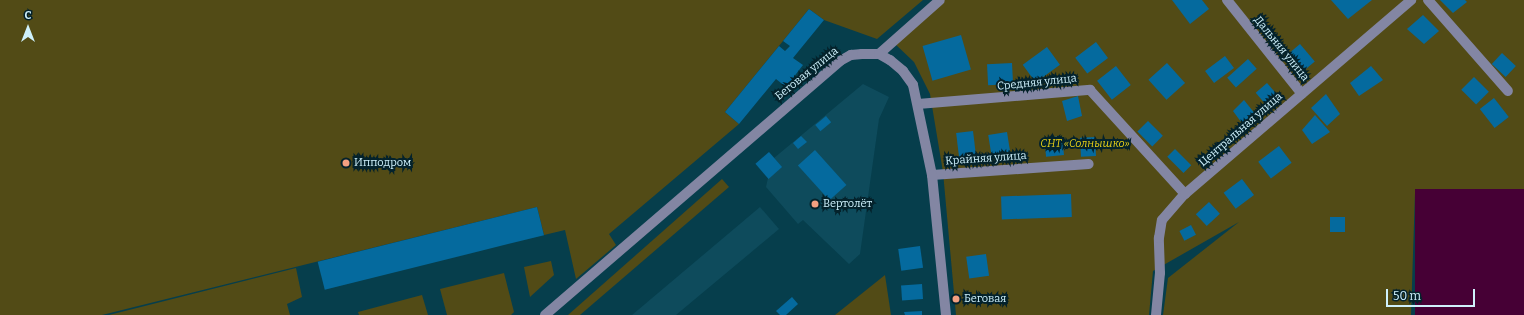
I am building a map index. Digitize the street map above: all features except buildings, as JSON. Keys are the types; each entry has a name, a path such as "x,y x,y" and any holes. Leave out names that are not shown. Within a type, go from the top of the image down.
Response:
{"street":[{"path":"940,0 879,54 898,66 910,78 918,104 932,175 946,315"},
{"name":"Дальняя улица","path":"1227,0 1302,94"},
{"name":"Центральная улица","path":"1156,315 1160,273 1158,238 1162,220 1185,194 1411,0"},
{"path":"1428,0 1508,91"},
{"name":"Беговая улица","path":"545,315 840,61 852,55 879,54"},
{"name":"Средняя улица","path":"918,104 1090,90 1185,194"},
{"name":"Крайняя улица","path":"932,175 1089,164"}],"shaded area":[{"path":"863,84 889,97 879,119 860,254 849,264 803,220 798,224 766,187 768,178 782,167 774,158"},
{"path":"1415,189 1524,189 1524,315 1415,315"},
{"path":"760,207 779,229 676,315 632,315"}],"green space":[{"name":"Ипподром","path":"0,0 923,0 877,39 824,20 809,9 725,112 739,124 609,234 616,245 576,279 565,230 544,235 537,207 102,315 0,315"},
{"name":"СНТ «Солнышко»","path":"942,0 1524,0 1524,189 1415,193 1411,315 1163,315 1168,278 1239,222 1153,271 1149,315 956,315 943,172 930,94 914,62 894,43"},
{"path":"722,179 729,187 580,315 568,315"},
{"path":"551,261 554,275 530,297 524,267"},
{"path":"296,268 302,297 287,304 290,315 109,315"},
{"path":"504,273 514,312 511,315 447,315 440,289"},
{"path":"885,275 891,315 835,315"},
{"path":"422,295 428,315 359,315 358,312"}],"place":[{"name":"Ипподром","path":"346,163"},
{"name":"Вертолёт","path":"815,204"},
{"name":"Беговая","path":"956,299"}]}
